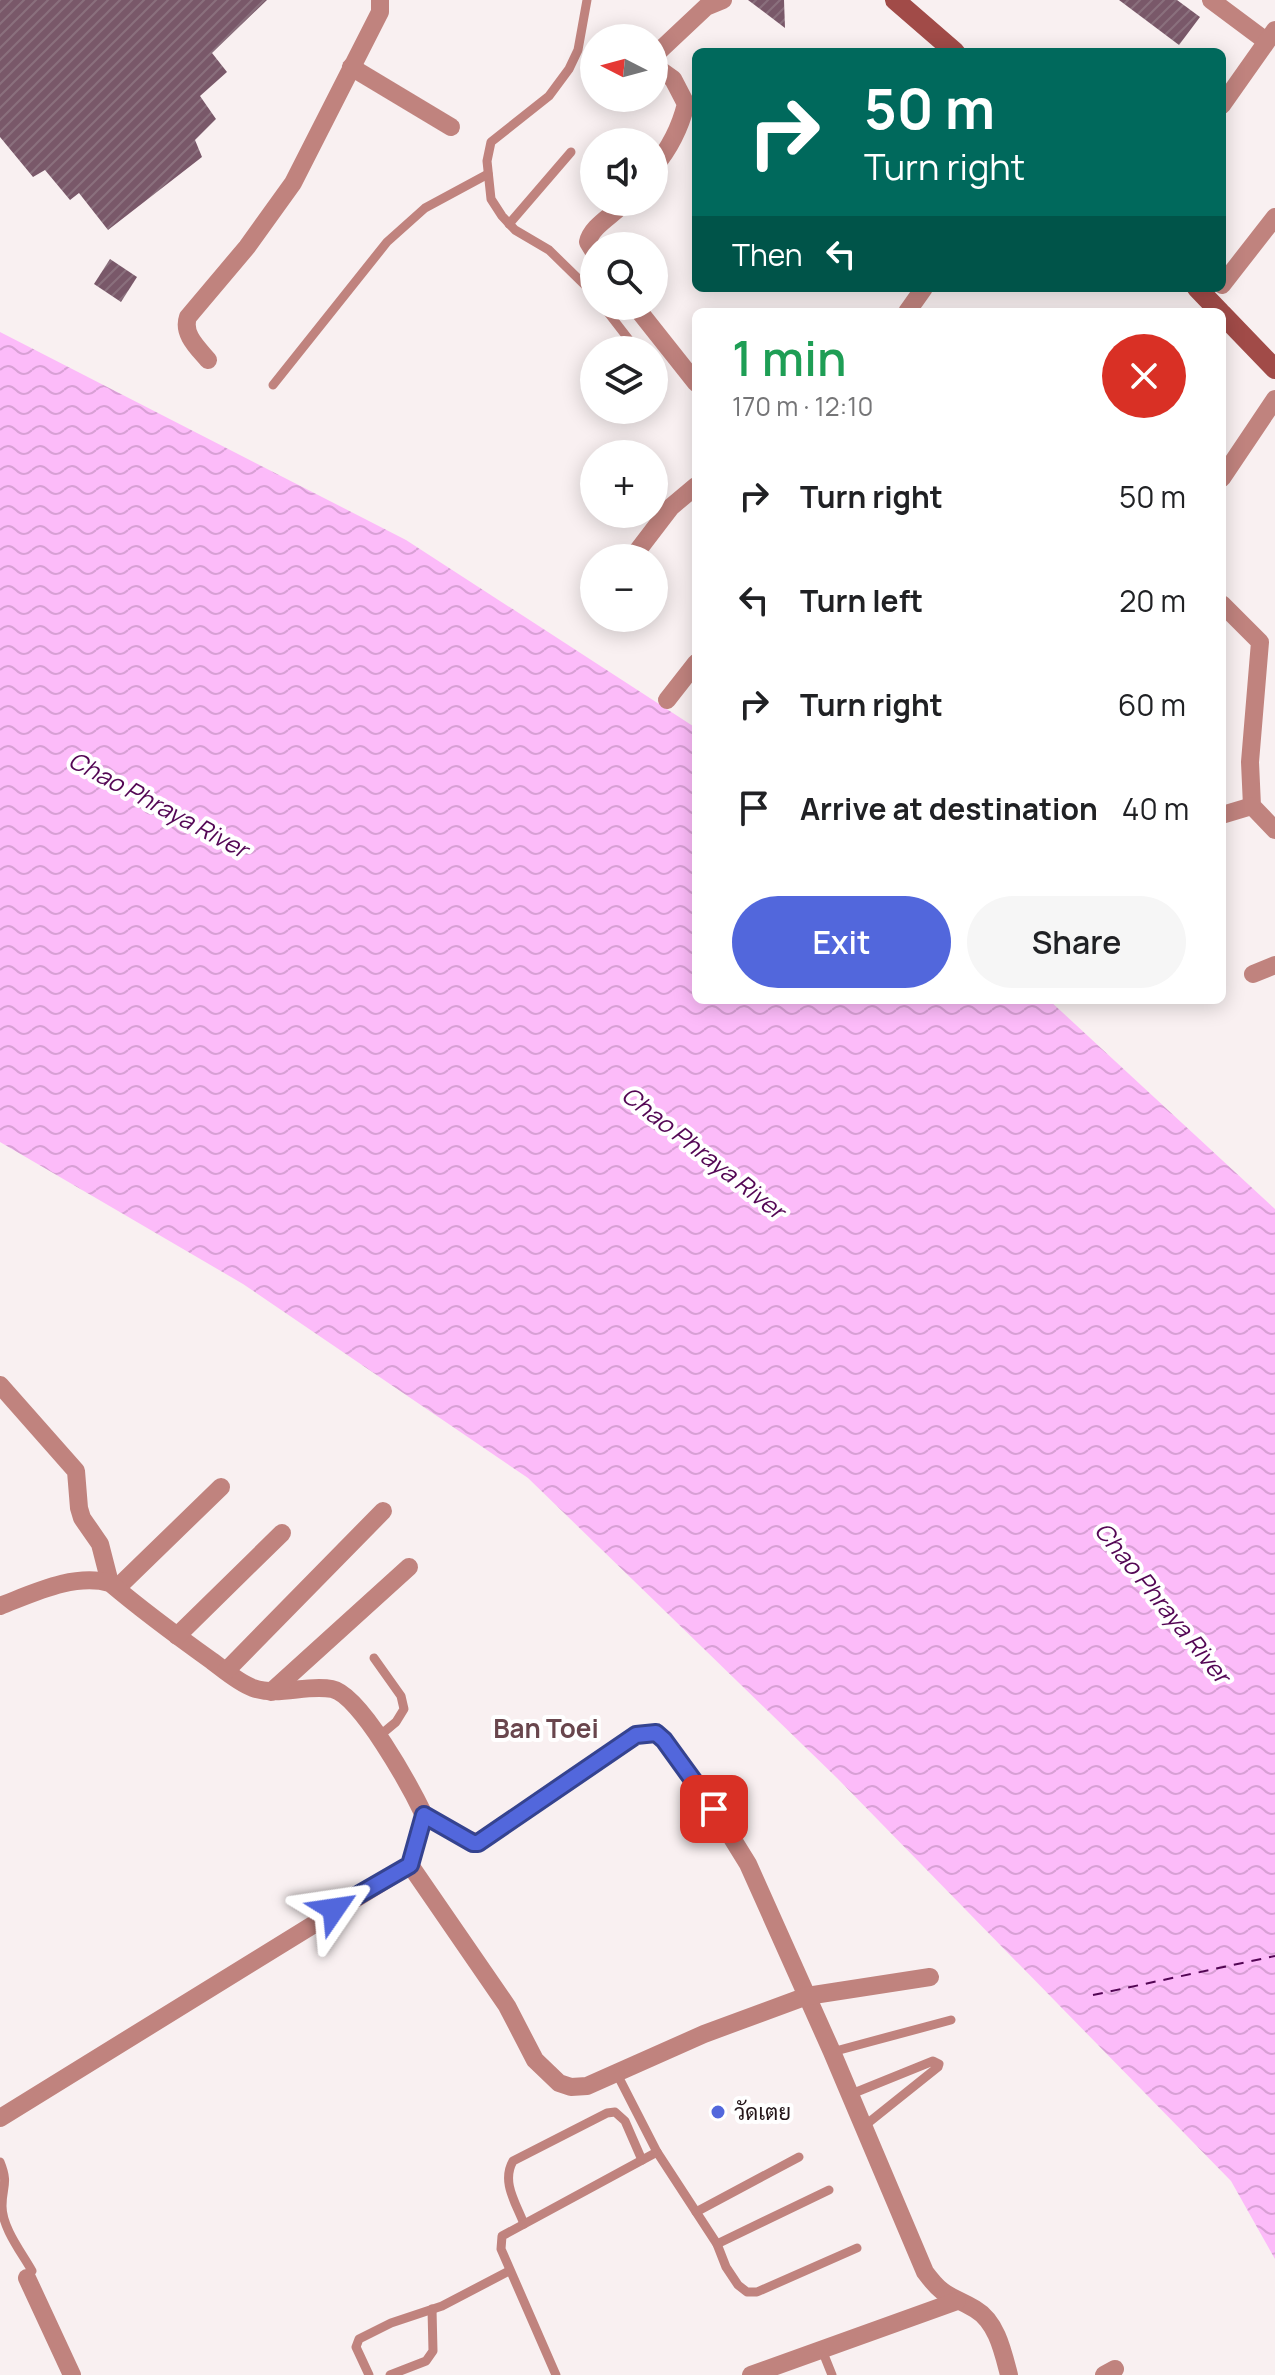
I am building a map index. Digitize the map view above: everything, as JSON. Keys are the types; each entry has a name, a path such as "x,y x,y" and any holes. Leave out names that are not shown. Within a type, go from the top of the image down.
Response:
{"street":[{"path":"208,360 189,336 188,317 247,247 293,183 380,12 380,0"},
{"path":"668,151 686,104 673,79 659,69 656,54 706,7 723,0"},
{"path":"895,0 950,48"},
{"path":"1211,0 1271,36 1226,99"},
{"path":"351,67 451,127"},
{"path":"591,232 611,216"},
{"path":"1226,283 1275,217"},
{"path":"1226,311 1275,369"},
{"path":"646,320 692,378"},
{"path":"1226,472 1275,399"},
{"path":"643,544 671,507 692,489"},
{"path":"1226,608 1260,642 1250,762 1252,806 1275,830"},
{"path":"667,700 692,668"},
{"path":"1226,814 1252,806"},
{"path":"1253,974 1275,965"},
{"path":"0,1385 76,1471 82,1518 100,1544 114,1585"},
{"path":"114,1585 221,1487"},
{"path":"226,1671 383,1511"},
{"path":"177,1636 282,1533"},
{"path":"271,1692 409,1567"},
{"path":"0,1606 41,1590 82,1580 114,1585 177,1636 250,1687 271,1692 331,1689 345,1694 410,1784 424,1815 473,1843 478,1843 636,1735 656,1733 696,1783 748,1864 925,2272 945,2295 975,2309 992,2326 1009,2375"},
{"path":"0,2118 410,1865 424,1815"},
{"path":"410,1865 507,2006 535,2060 559,2083 571,2087 587,2086 704,2034 807,1996 930,1977"},
{"path":"30,2274 72,2375"},
{"path":"751,2375 957,2301"}],"lane":[{"path":"580,280 549,250 509,224 491,199 487,161 491,142 549,96 569,69 578,50 587,0"},
{"path":"509,224 571,152"},
{"path":"273,385 387,242 425,208 488,174"},
{"path":"614,320 626,336"},
{"path":"374,1658 401,1696 404,1709 396,1722 378,1737"},
{"path":"832,2052 951,2020"},
{"path":"849,2095 933,2061 939,2064 863,2127"},
{"path":"617,2074 657,2152 717,2244 726,2267 747,2292 757,2292 857,2248"},
{"path":"524,2224 507,2180 513,2161 607,2113 615,2112 625,2121 642,2160"},
{"path":"556,2375 509,2271 500,2242 502,2236 657,2152"},
{"path":"696,2212 799,2157"},
{"path":"0,2162 7,2181 2,2205 4,2217 30,2274"},
{"path":"717,2244 829,2190"},
{"path":"369,2375 356,2347 359,2339 391,2323 432,2309 509,2271"},
{"path":"390,2375 430,2357 433,2351 432,2309"},
{"path":"822,2350 832,2375"}],"water":[{"name":"Chao Phraya River","path":"0,332 406,540 692,725 692,1004 1053,1004 1275,1209 1275,2259 1231,2181 837,1778 528,1478 243,1284 0,1142"}],"building":[{"path":"0,0 267,0 212,53 227,72 200,96 216,119 195,140 202,157 108,230 79,193 70,200 45,170 33,177 0,137"},
{"path":"748,0 784,0 785,28"},
{"path":"1119,0 1177,0 1200,17 1179,45"},
{"path":"110,259 137,277 121,302 94,284"}],"ferry route":[{"path":"1093,1995 1275,1956"}],"place":[{"name":"วัดเตย","path":"718,2112"}],"district":[{"name":"Ban Toei","path":"546,1729"}],"route":[{"path":"334,1909 410,1865 424,1815 478,1843 636,1735 656,1733 664,1740 714,1809"}]}
